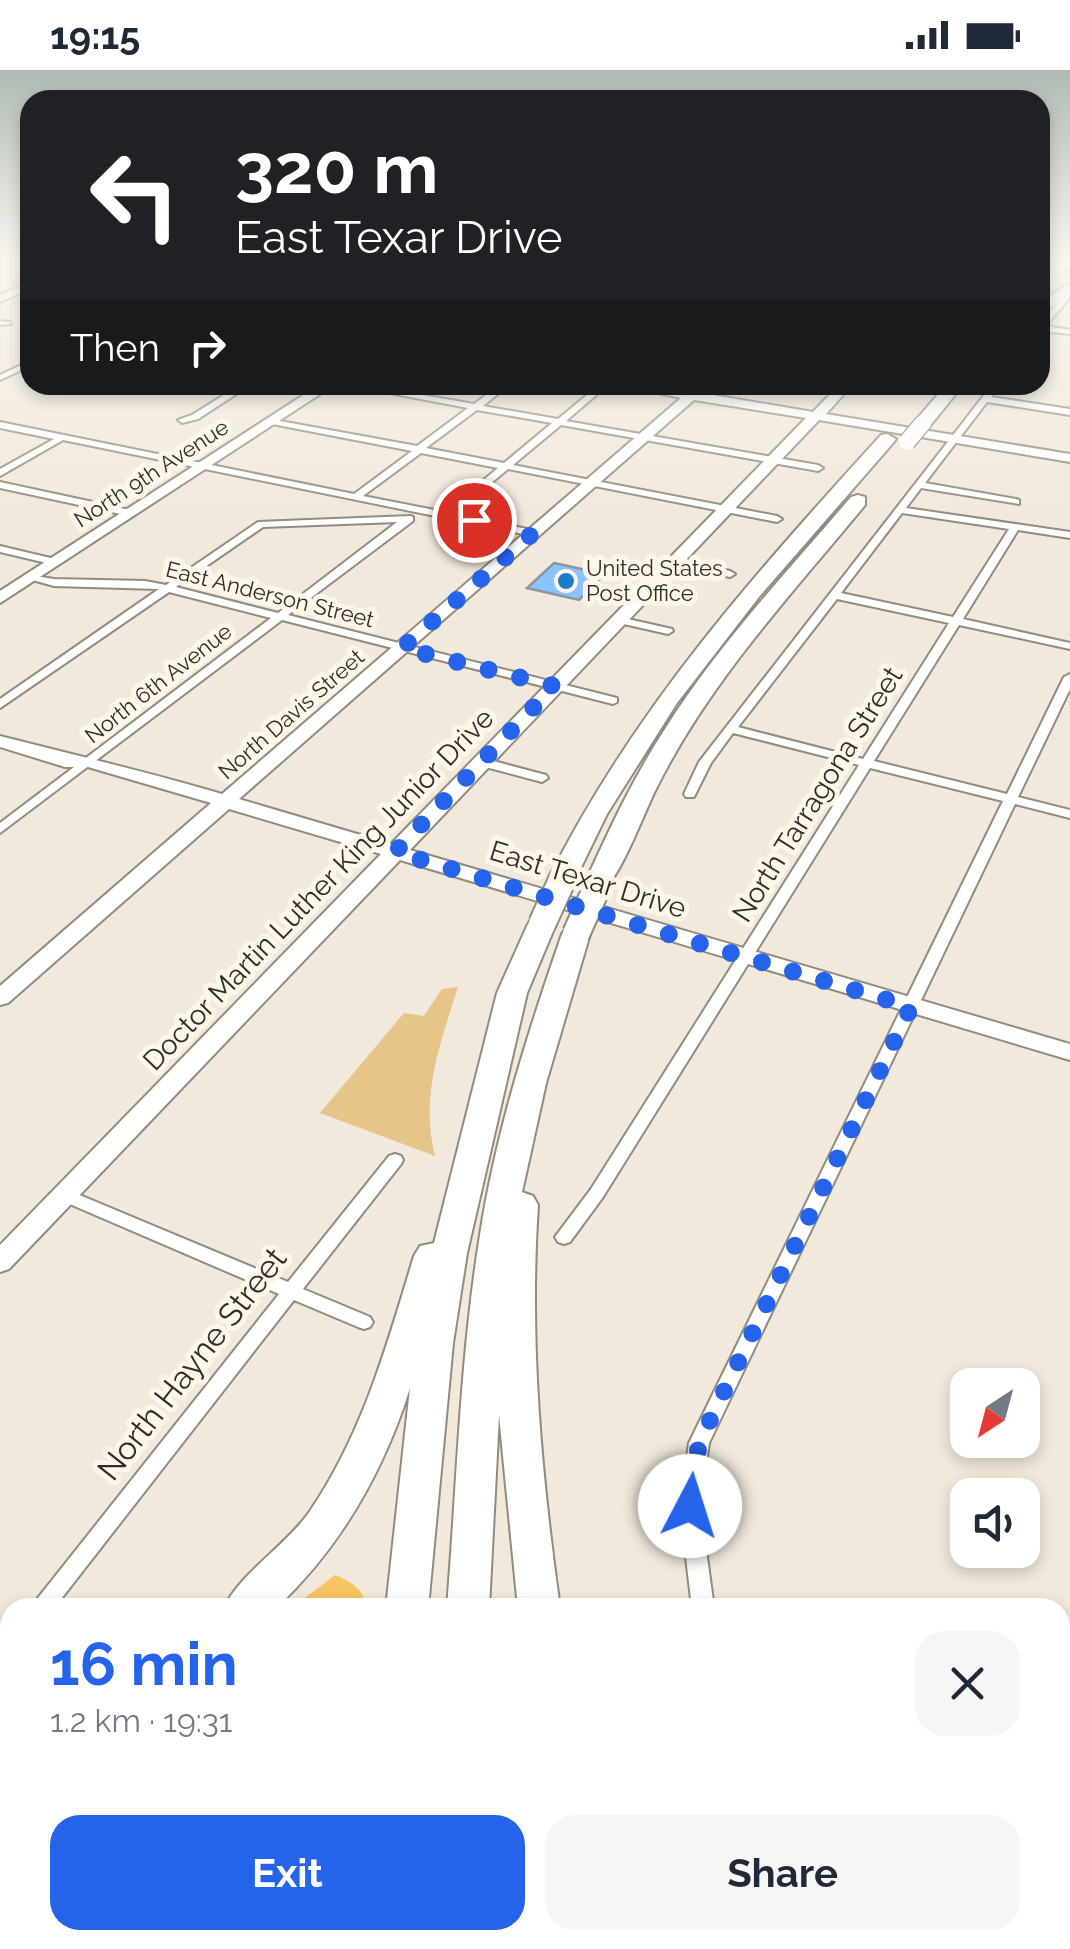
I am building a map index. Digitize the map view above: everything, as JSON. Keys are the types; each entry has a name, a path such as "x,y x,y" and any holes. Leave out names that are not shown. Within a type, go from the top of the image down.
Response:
{"highway":[{"path":"408,1598 434,1343 458,1216 512,993 542,924 616,771 665,697 716,633 898,434 940,395"},
{"path":"469,1598 486,1323 498,1235 526,1085 576,934 623,826 679,726 898,434 924,423 943,395"},
{"path":"538,1598 528,1530 515,1283 523,1182 548,1019"},
{"path":"257,1598 308,1550 357,1477 378,1431 434,1250 458,1216"}],"main road":[{"name":"North 9th Avenue","path":"0,598 312,395"},
{"path":"684,395 1070,458"},
{"name":"Doctor Martin Luther King Junior Drive","path":"0,1262 836,395"},
{"name":"North Davis Street","path":"0,998 8,984 225,802 690,396"},
{"name":"East Texar Drive","path":"0,727 83,752 89,761"},
{"name":"East Texar Drive","path":"0,741 65,761 89,761 1070,1052"}],"street":[{"path":"0,378 20,368"},
{"path":"0,370 11,373"},
{"path":"182,420 230,395"},
{"path":"407,395 818,468"},
{"path":"356,496 491,395"},
{"path":"445,514 592,395"},
{"path":"690,794 705,762 988,395"},
{"path":"986,398 1070,412"},
{"path":"272,421 777,519"},
{"path":"0,424 533,533"},
{"path":"0,473 63,437"},
{"path":"0,485 130,513"},
{"path":"920,485 1016,502"},
{"path":"900,510 1070,535"},
{"name":"North 6th Avenue","path":"0,829 408,519 445,514"},
{"path":"0,704 261,524 408,519"},
{"name":"North Tarragona Street","path":"564,1237 597,1193 1014,529"},
{"path":"0,549 55,562"},
{"path":"674,562 730,574"},
{"name":"East Anderson Street","path":"33,577 52,585 114,581 168,588 613,700"},
{"path":"835,594 1070,646"},
{"path":"619,620 668,631"},
{"path":"702,1598 690,1506 699,1443 1070,677"},
{"path":"730,729 1070,814"},
{"path":"482,762 542,778"},
{"name":"North Hayne Street","path":"48,1598 395,1160"},
{"path":"64,1196 364,1322"}],"shaded area":[{"path":"458,987 431,1091 435,1156 320,1113 404,1013 424,1016 442,989"},
{"path":"335,1575 356,1587 364,1598 305,1598"}],"building":[{"name":"United States Post Office","path":"554,563 605,574 579,600 527,588"}],"place":[{"name":"United States Post Office","path":"566,581"}],"route":[{"path":"474,520 533,533 402,648 554,686 395,852 911,1007 699,1443 690,1506"}]}
